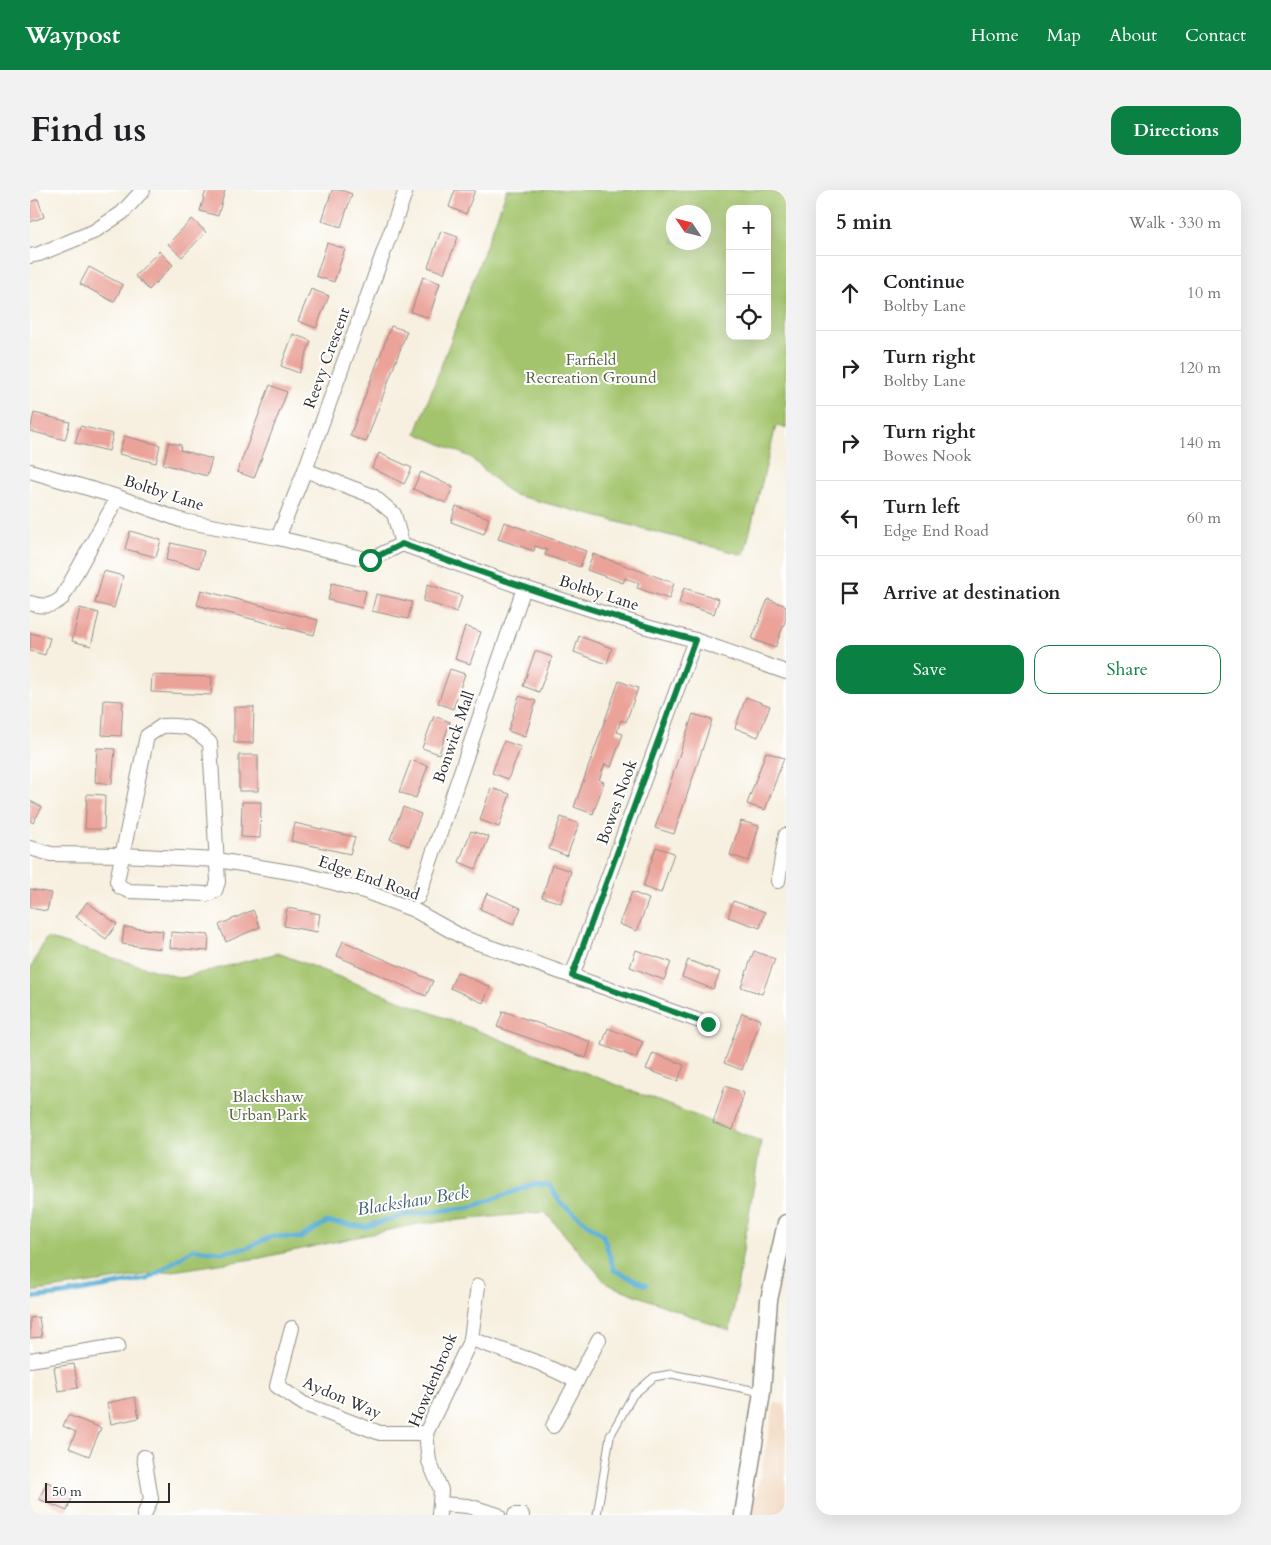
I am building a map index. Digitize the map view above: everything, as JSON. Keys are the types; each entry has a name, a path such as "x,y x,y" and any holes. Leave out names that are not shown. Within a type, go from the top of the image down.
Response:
{"street":[{"path":"30,256 93,232 122,213 143,190"},
{"name":"Reevy Crescent","path":"278,538 305,470 406,190"},
{"path":"305,470 373,496 394,514 402,544"},
{"name":"Boltby Lane","path":"30,471 118,497 183,522 278,538 370,560 402,544 524,588 647,627 695,640 786,672"},
{"path":"30,603 42,607 53,605 62,598 118,497"},
{"name":"Bonwick Mall","path":"418,897 524,588"},
{"name":"Bowes Nook","path":"572,976 695,640"},
{"path":"162,726 182,726 196,730 210,742 217,860 218,882 215,891 208,894 129,891 120,887 117,881 147,736 162,726"},
{"path":"778,881 786,835"},
{"name":"Edge End Road","path":"30,848 51,854 123,855 217,860 302,874 364,891 414,910 464,938 708,1024"},
{"path":"743,1515 762,1392 769,1300 786,1223"},
{"name":"Howdenbrook","path":"440,1510 441,1490 429,1461 426,1433 471,1339 478,1286"},
{"name":"Aydon Way","path":"292,1328 277,1386 304,1404 380,1433 426,1433"},
{"path":"471,1339 539,1363 577,1381"},
{"path":"553,1426 599,1339"},
{"path":"30,1360 118,1346"},
{"path":"144,1457 151,1499 144,1515"},
{"path":"440,1510 468,1506 498,1515"},
{"path":"515,1515 522,1514"}],"lane":[{"path":"597,1515 610,1436 633,1395 654,1377 671,1374 762,1392"}],"shaded area":[{"path":"775,1403 786,1405 786,1515 752,1515"}],"green space":[{"name":"Farfield Recreation Ground","path":"507,190 768,190 786,196 786,428 776,426 744,555 511,494 470,457 416,433"},
{"name":"Blackshaw Urban Park","path":"46,938 181,978 278,953 761,1141 730,1331 607,1284 545,1212 417,1224 260,1258 30,1292 30,970"}],"building":[{"path":"206,190 225,190 218,216 200,211"},
{"path":"332,190 341,190 352,194 341,227 322,221"},
{"path":"455,190 475,190 466,214 449,207"},
{"path":"38,199 44,217 30,222 30,202"},
{"path":"192,219 206,232 182,257 168,244"},
{"path":"441,231 458,237 444,273 428,267"},
{"path":"327,243 345,249 334,282 316,276"},
{"path":"159,251 173,265 149,290 135,276"},
{"path":"89,267 123,285 114,302 80,284"},
{"path":"423,277 440,283 429,318 411,312"},
{"path":"311,289 329,296 316,328 298,321"},
{"path":"391,326 407,331 366,442 350,436"},
{"path":"293,334 311,341 299,373 281,366"},
{"path":"270,385 287,392 254,478 237,472"},
{"path":"34,413 70,422 65,440 30,431"},
{"path":"80,426 113,434 109,451 75,443"},
{"path":"124,436 160,445 156,463 119,454"},
{"path":"169,442 181,445 180,450 212,459 207,476 163,464"},
{"path":"379,453 412,468 404,484 372,468"},
{"path":"421,472 453,487 446,503 413,489"},
{"path":"456,506 489,518 484,534 451,522"},
{"path":"504,522 586,551 580,567 545,555 547,550 535,546 534,551 498,539"},
{"path":"130,531 161,540 156,557 125,549"},
{"path":"171,543 204,551 200,568 166,560"},
{"path":"593,554 674,583 669,599 637,588 639,583 625,578 623,583 587,570"},
{"path":"104,571 123,576 114,608 95,603"},
{"path":"332,583 366,591 362,608 328,600"},
{"path":"428,584 462,596 457,612 423,601"},
{"path":"684,588 719,599 714,614 679,603"},
{"path":"201,590 318,620 314,635 197,605"},
{"path":"376,594 412,602 408,619 372,611"},
{"path":"768,599 786,606 786,619 775,648 752,639"},
{"path":"80,608 99,613 91,646 72,641"},
{"path":"465,626 481,632 470,664 455,659"},
{"path":"30,633 50,638 45,655 30,651"},
{"path":"579,636 612,648 607,664 574,652"},
{"path":"535,651 552,657 539,692 523,686"},
{"path":"450,669 465,674 453,709 438,703"},
{"path":"152,675 212,677 211,695 151,692"},
{"path":"619,681 638,688 626,722 621,720 617,732 623,734 611,767 605,764 599,780 604,782 593,814 574,807"},
{"path":"519,696 536,701 525,737 508,731"},
{"path":"746,697 770,706 758,737 735,728"},
{"path":"104,700 123,701 121,736 102,735"},
{"path":"234,707 254,707 253,743 234,743"},
{"path":"693,714 712,720 674,834 655,828"},
{"path":"434,716 450,722 439,754 422,748"},
{"path":"504,741 521,747 508,779 492,773"},
{"path":"97,748 115,749 112,784 95,782"},
{"path":"766,752 784,758 765,810 747,804"},
{"path":"239,755 258,755 258,791 239,791"},
{"path":"411,760 428,766 416,798 399,792"},
{"path":"491,788 510,794 499,827 480,820"},
{"path":"87,794 105,795 104,829 85,829"},
{"path":"30,801 42,807 33,823 30,821"},
{"path":"242,802 261,802 260,838 241,837"},
{"path":"403,807 421,814 409,846 390,839"},
{"path":"561,817 579,824 567,856 549,849"},
{"path":"741,821 759,826 749,861 730,855"},
{"path":"295,823 355,837 350,854 291,841"},
{"path":"471,831 489,837 476,869 459,862"},
{"path":"656,847 674,853 661,893 643,887"},
{"path":"552,865 571,871 561,903 542,897"},
{"path":"30,889 51,893 47,911 30,908"},
{"path":"632,892 649,899 637,931 619,924"},
{"path":"487,893 521,908 514,924 480,909"},
{"path":"733,901 765,912 760,928 728,917"},
{"path":"87,902 117,924 106,939 76,917"},
{"path":"287,908 320,914 317,932 284,926"},
{"path":"253,910 260,927 226,942 219,925"},
{"path":"124,927 163,931 161,949 122,944"},
{"path":"171,932 209,935 208,951 170,948"},
{"path":"343,941 433,981 426,996 337,956"},
{"path":"636,950 671,962 664,980 630,967"},
{"path":"754,951 775,959 762,994 741,987"},
{"path":"688,960 720,972 713,989 682,977"},
{"path":"457,972 490,987 483,1003 450,988"},
{"path":"503,1011 591,1042 586,1058 497,1027"},
{"path":"742,1013 761,1020 742,1070 724,1063"},
{"path":"608,1028 643,1042 636,1058 602,1045"},
{"path":"653,1053 684,1065 678,1081 646,1069"},
{"path":"725,1086 744,1093 733,1130 713,1123"},
{"path":"39,1317 42,1337 30,1338 30,1318"},
{"path":"74,1364 78,1388 58,1391 54,1367"},
{"path":"135,1397 139,1418 111,1424 107,1403"},
{"path":"68,1415 101,1428 89,1456 69,1448 76,1432 63,1426"},
{"path":"47,1482 74,1493 67,1511 39,1499"}],"waterway":[{"name":"Blackshaw Beck","path":"30,1298 148,1279 193,1249 221,1252 247,1248 272,1236 300,1238 327,1222 364,1227 405,1215 471,1207 535,1184 549,1185 562,1204 603,1235 614,1270 646,1285"}],"route":[{"path":"370,560 402,544 524,588 647,627 695,640 572,976 708,1024"}]}
